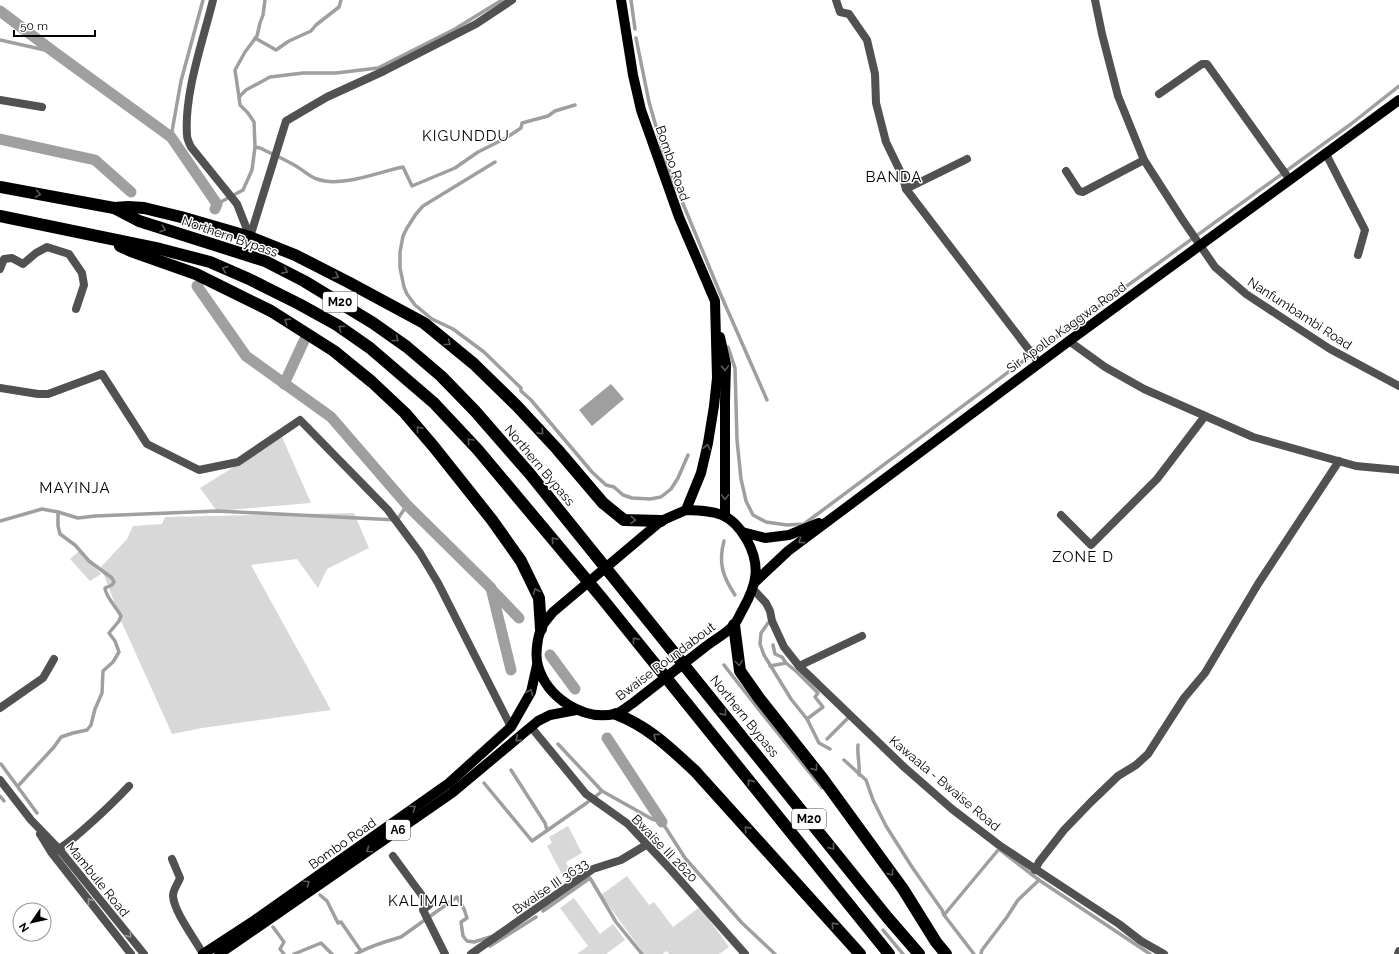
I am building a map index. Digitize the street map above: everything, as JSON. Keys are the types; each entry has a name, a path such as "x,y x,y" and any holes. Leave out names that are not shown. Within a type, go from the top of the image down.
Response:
{"highway":[{"name":"Northern Bypass","path":"0,187 114,208 139,221 265,261 304,281 373,323 442,376 530,474 919,954"},
{"path":"114,208 128,206 144,208 250,237 295,255 424,323 474,364 517,406 557,449 603,503 624,520 661,521"},
{"name":"M20","path":"0,216 103,238 160,248 210,262 249,279 337,325 370,348 434,403 478,450 660,670 889,954"},
{"path":"103,238 131,251 196,274 271,311 334,351 372,382 405,413 434,447 492,520 521,561 539,598 541,629"},
{"path":"734,625 740,671 759,698 823,779 903,889 946,954"},
{"path":"616,714 641,725 667,745 689,766 860,954"}],"main road":[{"name":"Bombo Road","path":"621,0 632,76 641,110 679,217 715,301 717,330 717,378 708,443 701,473 686,510"},
{"name":"Sir Apollo Kaggwa Road","path":"754,585 788,551 1039,363 1399,100"},
{"name":"Bombo Road","path":"717,330 721,340 726,364 725,516"},
{"name":"Bwaise Roundabout","path":"686,510 709,511 725,516 742,532 749,545 754,558 756,570 754,585 734,625 633,703 616,714 596,714 576,710 553,692 545,682 537,665 537,646 541,629 553,612 661,521 686,510"},
{"path":"742,532 765,538 789,535 833,518"},
{"name":"Bombo Road","path":"203,954 252,922 449,783 511,727 531,692 537,665"},
{"name":"Bombo Road","path":"219,954 452,793 538,721 550,715 576,710"}],"street":[{"path":"213,0 192,79 186,137 191,147 237,204 250,237"},
{"path":"250,237 286,121 327,97 384,71 476,24 512,0"},
{"path":"836,0 840,12 849,14 867,40 876,74 876,103 886,142 902,175 906,190 1039,363"},
{"name":"Nanfumbambi Road","path":"1095,0 1118,96 1144,160 1215,267 1246,294 1330,349 1399,386"},
{"path":"1159,94 1202,64 1207,64 1290,180"},
{"path":"0,100 42,107"},
{"path":"1326,154 1365,230 1358,254"},
{"path":"906,190 967,159"},
{"path":"1066,171 1079,191 1083,192 1144,160"},
{"path":"0,269 4,260 12,258 23,264 36,253 47,247 69,254 82,273 84,285 76,309"},
{"path":"1069,341 1105,367 1144,390 1253,438 1356,466 1399,470"},
{"path":"0,388 38,394 48,394 102,374 147,444 199,470 238,462 300,420 388,510 420,553 438,583 511,727"},
{"path":"1061,515 1091,545 1157,479 1205,416"},
{"path":"1035,870 1039,862 1064,830 1118,776 1136,765 1148,754 1184,698 1205,673 1258,584 1339,461"},
{"name":"Kawaala - Bwaise Road","path":"754,585 770,611 772,621 784,647 799,666 833,700 928,788 952,809 999,845 1164,954"},
{"path":"799,666 862,636"},
{"path":"0,708 43,678 54,659"},
{"name":"Bwaise III 2620","path":"532,727 586,794 628,824 745,954"},
{"name":"Mambule Road","path":"0,780 55,851 131,954"},
{"path":"55,851 102,813 129,786"},
{"name":"Bwaise III 3633","path":"475,953 593,869 621,860 646,845"},
{"name":"Mambule Road","path":"55,851 144,954"},
{"path":"393,856 429,905 423,910 445,954"},
{"path":"172,859 180,878 173,895 175,906 183,923 195,939 203,954"}],"shaded area":[{"path":"611,384 624,399 592,426 579,410"},
{"path":"282,437 311,503 217,511 200,488"},
{"path":"354,513 369,548 327,569 318,588 297,559 251,565 331,710 202,728 172,734 122,623 101,567 127,539 133,526 162,524 165,517"},
{"path":"79,551 101,574 90,581 70,559"},
{"path":"568,826 582,853 566,862 570,872 563,876 547,846 552,843 549,837"},
{"path":"627,876 649,905 654,902 673,927 700,907 729,947 719,954 669,954 667,951 662,954 644,954 601,895"},
{"path":"574,898 600,934 613,924 625,940 606,954 577,954 588,946 560,908"}],"waterway":[{"path":"171,137 181,81 203,0"},
{"path":"239,97 235,70 245,52 257,36 263,15 265,0"},
{"path":"255,38 276,50 289,41 311,31 316,25 339,7 341,0"},
{"path":"217,204 243,190 252,170 255,147 254,122 240,105 239,97 246,90 270,77 303,73 336,73 378,68 455,29 502,0"},
{"path":"631,0 635,29"},
{"path":"0,11 171,137 217,204 215,209"},
{"path":"636,38 649,102 667,165 720,293 767,400"},
{"path":"0,40 54,52"},
{"path":"728,347 735,368 737,440 741,479 746,501 753,515 766,522 787,525 804,524 1030,356 1351,124 1399,86"},
{"path":"255,147 287,161 314,178 327,181 337,182 360,178 403,167 412,186 455,168 478,152 506,138 521,128 522,123 548,116 555,111 575,105"},
{"path":"0,139 95,160 131,192"},
{"path":"495,162 423,206 416,214 403,236 400,252 400,268 407,294 415,305 432,319 453,329 484,352 521,388 521,391 531,400 592,472 606,485 614,487 623,495 632,498 650,499 661,497 671,489 678,478 688,455"},
{"path":"197,286 246,356 331,417 407,505 491,588 511,670"},
{"path":"284,384 304,341"},
{"path":"0,521 42,509 78,518 217,511 397,520 407,505"},
{"path":"18,786 54,747 61,737 87,730 91,725 95,709 102,693 103,671 113,662 119,652 115,641 109,633 119,621 121,616 109,598 105,588 112,585 114,582 112,578 89,561 75,545 60,534 58,526 58,512"},
{"path":"724,541 722,549 723,570 727,582 735,595"},
{"path":"491,589 519,618"},
{"path":"768,623 761,633 760,644 764,655 791,699 807,719 819,743 830,749"},
{"path":"773,645 775,654 782,657 786,663"},
{"path":"550,655 575,689"},
{"path":"770,666 786,663 818,693 815,697 823,707 807,719"},
{"path":"724,665 822,788"},
{"path":"827,739 848,718"},
{"path":"607,738 662,822"},
{"path":"558,744 602,791 652,819 662,822 685,858 742,923 775,954"},
{"path":"858,745 859,775"},
{"path":"844,760 866,780 873,800 886,826 944,915 974,954"},
{"path":"1,764 37,813"},
{"path":"511,770 545,823 547,830"},
{"path":"484,783 532,841 588,802"},
{"path":"595,797 602,791"},
{"path":"0,796 4,801"},
{"path":"944,915 999,849 1039,880 1150,954"},
{"path":"543,911 590,878 616,922 642,954"},
{"path":"981,954 982,950 1018,900 1039,880"},
{"path":"320,895 327,901 338,923 341,922 361,951"},
{"path":"356,954 384,942 401,937 457,897 467,918 461,922 463,936 467,941 474,942 490,937"},
{"path":"490,946 536,917"},
{"path":"273,927 284,942 280,949 284,954"},
{"path":"883,930 903,954"},
{"path":"294,954 321,943 332,954"}],"district":[{"name":"KIGUNDDU","path":"466,136"},
{"name":"BANDA","path":"894,177"},
{"name":"MAYINJA","path":"75,488"},
{"name":"ZONE D","path":"1083,557"},
{"name":"KALIMALI","path":"426,901"}]}
